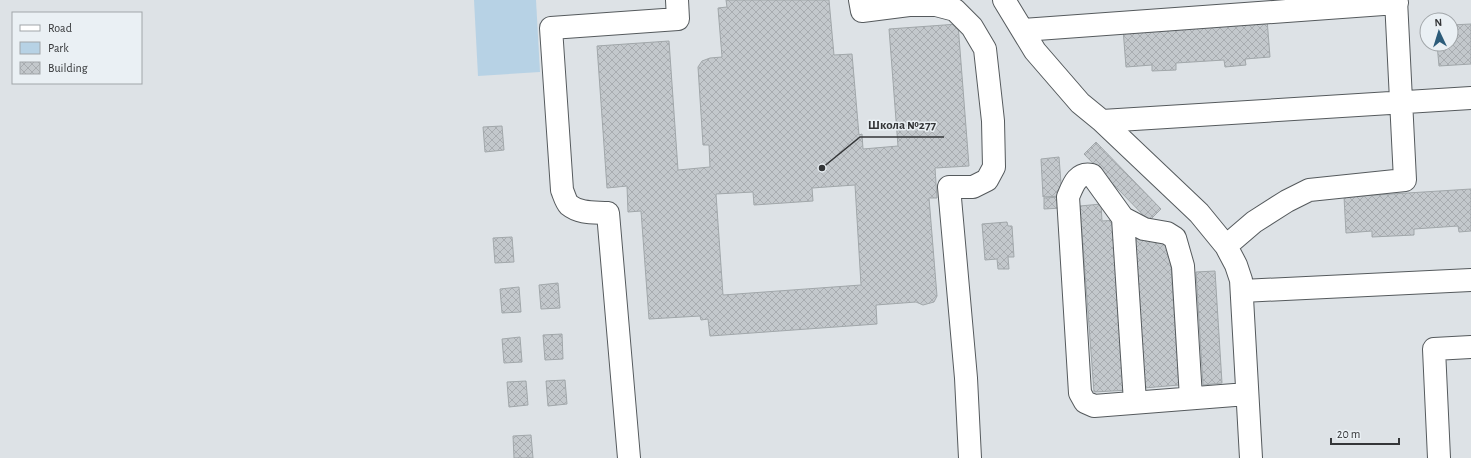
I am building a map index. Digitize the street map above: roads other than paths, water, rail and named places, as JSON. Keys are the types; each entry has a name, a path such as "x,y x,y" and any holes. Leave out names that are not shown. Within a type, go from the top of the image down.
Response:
{"street":[{"path":"629,458 608,213 587,213 578,210 568,204 562,190 551,28 678,19 677,0"},
{"path":"860,0 862,10 909,5 936,5 955,10 972,27 985,49 993,121 994,167 987,180 974,187 950,187 966,378 970,458"},
{"path":"1004,0 1035,51 1080,103 1102,120 1200,213 1226,246 1241,280 1251,458"},
{"path":"1023,30 1225,8 1396,2 1405,180 1309,190 1287,201 1254,222 1226,246"},
{"path":"1102,120 1471,98"},
{"path":"1191,398 1183,266 1175,238 1167,233 1144,229 1123,218 1092,175 1086,174 1078,178 1068,197 1080,393 1085,402 1094,406 1248,394"},
{"path":"1123,218 1135,402"},
{"path":"1242,291 1471,280"},
{"path":"1439,458 1434,349 1471,347"}],"place":[{"name":"Школа №277","path":"822,168"}]}
